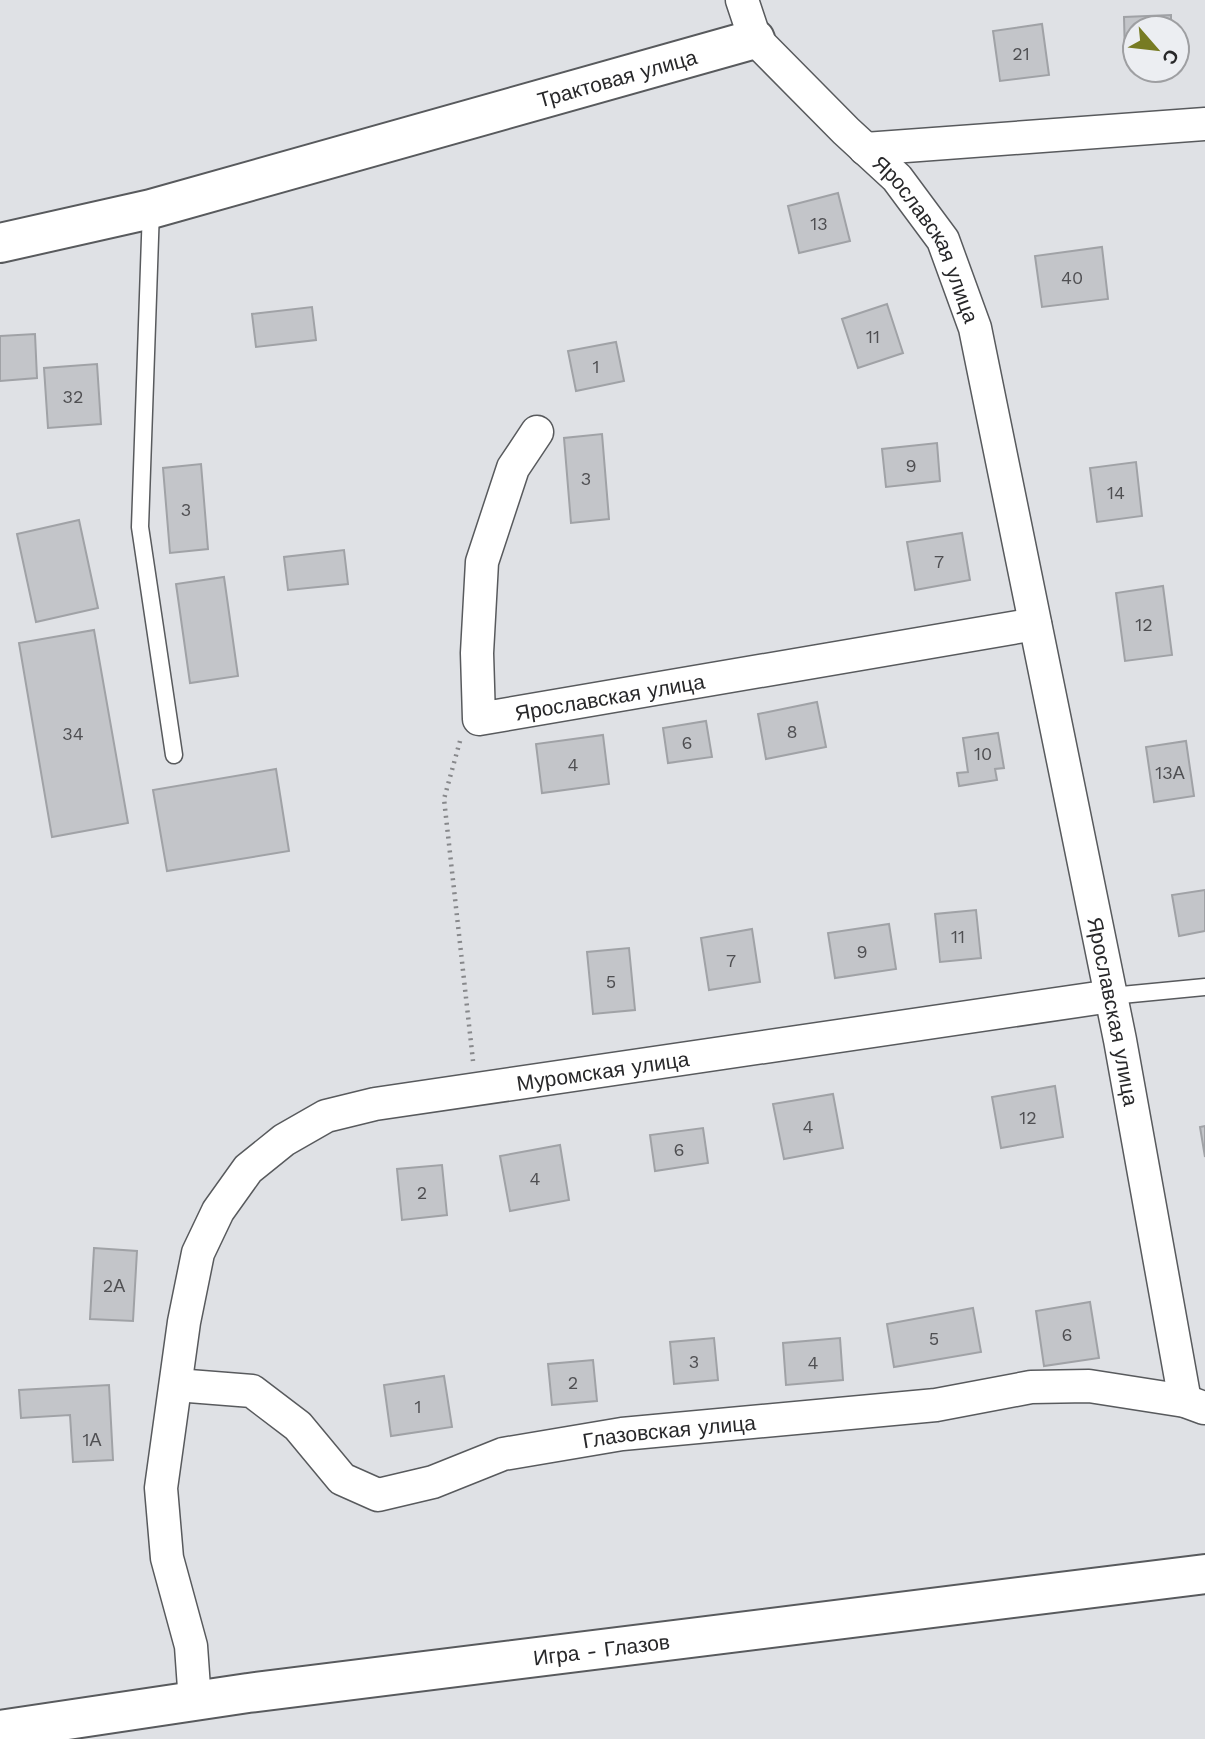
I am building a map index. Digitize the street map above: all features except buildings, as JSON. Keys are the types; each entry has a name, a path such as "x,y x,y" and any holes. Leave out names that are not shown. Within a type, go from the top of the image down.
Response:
{"main road":[{"name":"Трактовая улица","path":"0,243 151,209 755,39"},
{"name":"Игра - Глазов","path":"0,1730 195,1702 1205,1574"}],"street":[{"path":"742,0 755,39 865,149 1205,124"},
{"name":"Ярославская улица","path":"865,149 897,178 943,240 975,328 1195,1405"},
{"path":"479,719 477,653 482,562 513,468 537,432"},
{"name":"Ярославская улица","path":"479,719 1035,624"},
{"name":"Муромская улица","path":"195,1702 191,1646 167,1558 161,1488 176,1385 198,1253 219,1211 248,1169 284,1140 326,1116 375,1104 1111,996"},
{"name":"Глазовская улица","path":"176,1385 252,1391 298,1426 342,1479 378,1494 433,1482 503,1454 609,1436 936,1405 1031,1387 1089,1386 1195,1405"}],"lane":[{"path":"151,209 140,527 174,755"},
{"name":"Муромская улица","path":"1111,996 1205,987"}],"path":[{"path":"477,1090 444,799 460,742 479,719"}]}
